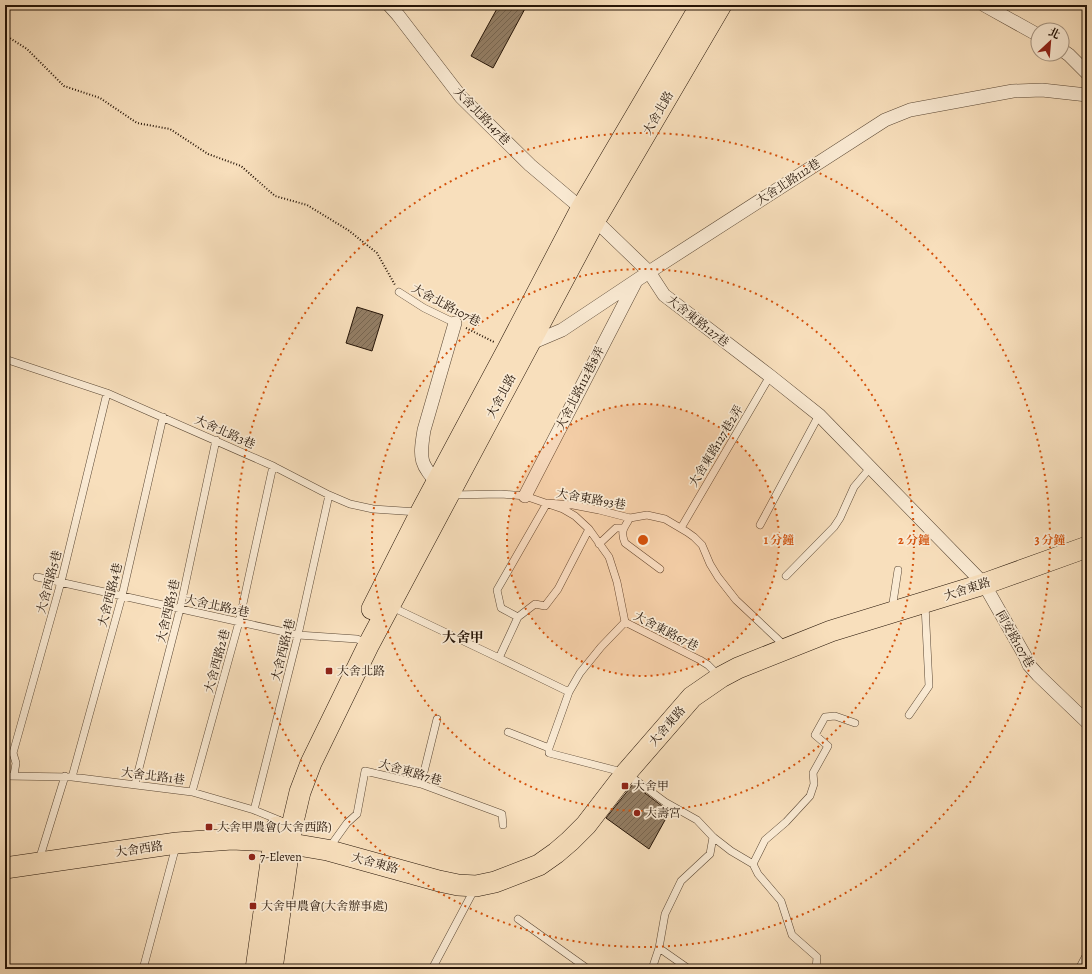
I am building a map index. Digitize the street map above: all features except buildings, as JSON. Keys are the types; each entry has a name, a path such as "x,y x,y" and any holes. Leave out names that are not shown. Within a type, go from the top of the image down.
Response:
{"main road":[{"name":"大舍北路","path":"283,833 311,763 363,642 518,342 701,5"},
{"name":"大舍北路","path":"588,215 721,5"},
{"name":"大舍東路","path":"283,833 327,850 458,885 476,886 495,882 519,874 539,865 556,853 586,825 626,773 692,697 720,677 738,668 831,631 984,584 1087,547"},
{"name":"大舍西路","path":"5,868 177,844 283,833"},
{"path":"256,969 283,833"},
{"path":"272,969 283,833"}],"street":[{"name":"大舍北路147巷","path":"389,5 398,14 461,97 530,164 588,215"},
{"path":"984,5 1030,31"},
{"path":"1070,56 1087,73"},
{"name":"大舍北路112巷","path":"518,342 562,330 649,272 885,120 910,110 1013,91 1042,90 1087,95"},
{"name":"大舍東路127巷","path":"588,215 649,272 664,295 820,415 984,584"},
{"name":"大舍北路112巷8弄","path":"525,496 636,281"},
{"path":"443,489 426,468 421,458 421,448 424,430 455,323"},
{"name":"同安路107巷","path":"984,584 1029,665 1087,722"}],"lane":[{"name":"大舍北路107巷","path":"399,292 424,308 455,323"},
{"name":"大舍北路3巷","path":"5,359 107,393 273,466 329,495 350,504 373,509 428,516"},
{"name":"大舍東路127巷2弄","path":"681,528 770,376"},
{"name":"大舍西路5巷","path":"14,775 16,763 13,753 61,582 107,393"},
{"path":"760,525 820,415"},
{"name":"大舍西路4巷","path":"38,863 68,776 122,596 163,417"},
{"name":"大舍西路3巷","path":"135,784 180,609 216,440"},
{"name":"大舍西路2巷","path":"192,792 239,622 273,466"},
{"path":"786,576 834,527 840,518 854,487 870,468"},
{"path":"443,489 525,496 563,509 575,516 589,529 609,557 617,582 625,622"},
{"name":"大舍西路1巷","path":"254,810 298,635 329,495"},
{"path":"518,617 501,608 497,590 547,503"},
{"name":"大舍東路93巷","path":"547,503 573,505 630,518 646,515 665,519 681,528 702,545 710,564 718,577 736,600 787,648"},
{"path":"630,518 623,528 622,536 625,543 660,569"},
{"path":"599,544 616,528 623,528"},
{"path":"499,658 518,617 535,604 545,606 558,590 589,529"},
{"path":"891,613 898,570"},
{"name":"大舍北路2巷","path":"37,577 298,635 363,642"},
{"path":"384,603 569,692"},
{"path":"909,715 929,686 925,603"},
{"name":"大舍東路67巷","path":"548,748 569,692 580,673 601,647 625,622 708,665 720,677"},
{"path":"753,864 765,840 786,822 810,796 814,784 813,773 828,746 815,735 825,717 835,716 855,723"},
{"path":"421,784 437,719"},
{"path":"508,732 548,748 549,753 626,773 665,802 697,820 713,838 753,864 758,874 781,901 792,935 817,957 816,969"},
{"name":"大舍東路7巷","path":"327,850 347,824 357,814 365,771 421,784 502,814 503,825"},
{"name":"大舍北路1巷","path":"5,776 68,776 192,792 254,810 283,833"},
{"path":"652,969 668,907 681,881 710,854 713,838"},
{"path":"143,969 177,844"},
{"path":"432,969 476,886"},
{"path":"518,919 588,969"},
{"path":"658,948 689,969"},
{"path":"1079,969 1087,954"}],"path":[{"name":"大舍北路107巷","path":"5,35 27,49 64,86 100,98 137,123 170,129 208,154 241,166 275,196 307,205 348,230 377,253 399,292"},
{"name":"大舍北路107巷","path":"455,323 518,342"}],"place":[{"name":"大舍北路","path":"329,671"},
{"name":"大舍甲","path":"625,786"},
{"name":"大壽宮","path":"637,813"},
{"name":"大舍甲農會(大舍西路)","path":"209,827"},
{"name":"7-Eleven","path":"252,857"},
{"name":"大舍甲農會(大舍辦事處)","path":"253,906"}],"district":[{"name":"大舍甲","path":"463,637"}]}
